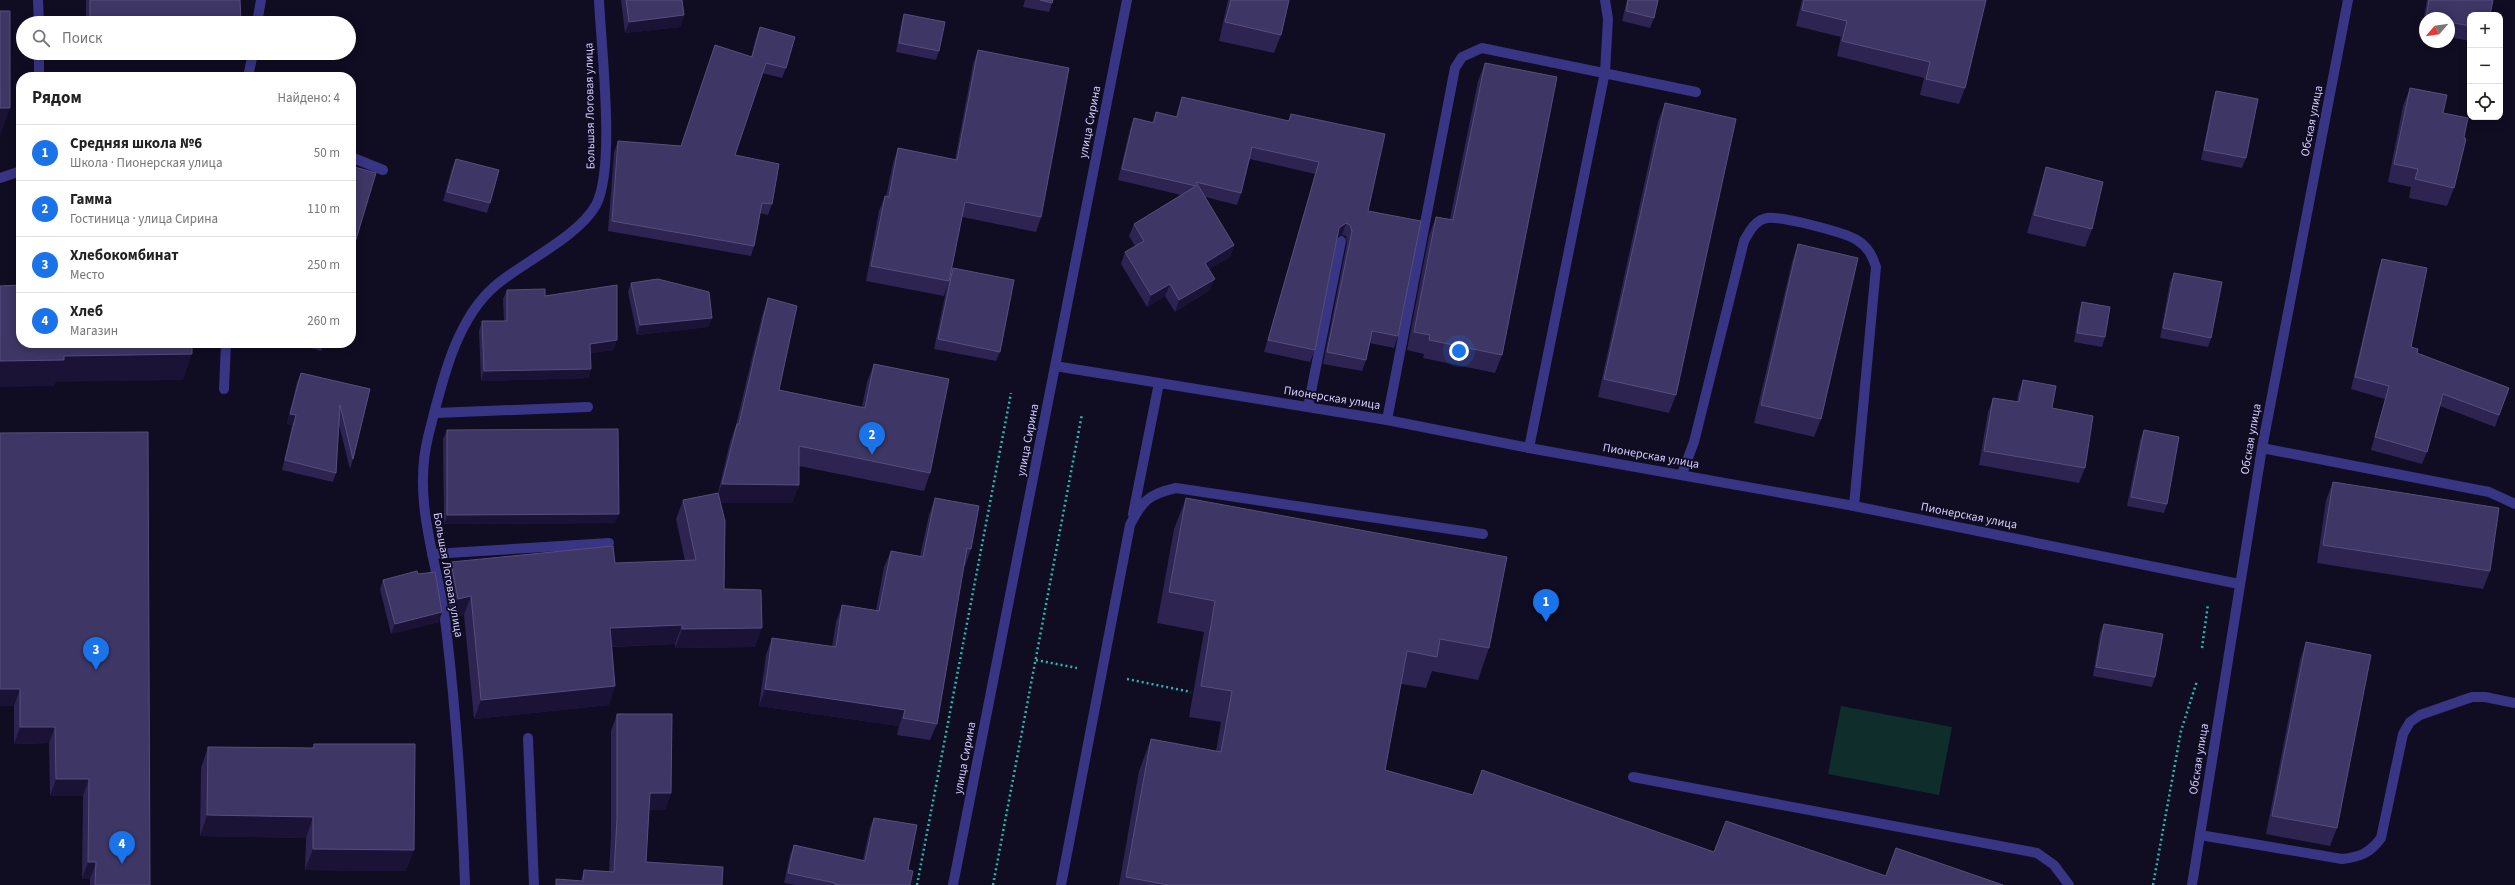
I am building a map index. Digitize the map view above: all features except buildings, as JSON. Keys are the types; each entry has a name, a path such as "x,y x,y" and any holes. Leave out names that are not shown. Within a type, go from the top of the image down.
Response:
{"street":[{"path":"38,0 39,16"},
{"path":"258,16 260,0"},
{"name":"Большая Логовая улица","path":"465,885 462,816 446,625 423,512 424,472 428,439 458,339 476,307 494,286 550,248 578,225 595,206 604,178 606,136 599,0"},
{"name":"улица Сирина","path":"953,885 1127,0"},
{"path":"1529,448 1605,72 1608,19 1605,0"},
{"name":"Обская улица","path":"2192,885 2262,448 2348,0"},
{"path":"1387,420 1455,68 1462,57 1482,48 1605,72 1696,92"},
{"path":"39,60 39,72"},
{"path":"249,72 252,60"},
{"path":"356,159 383,170"},
{"path":"0,178 16,173"},
{"path":"1682,474 1694,442 1744,241 1751,227 1766,218 1788,219 1856,240 1871,252 1876,267 1854,506"},
{"path":"1308,407 1341,241"},
{"path":"224,389 226,348"},
{"name":"Пионерская улица","path":"1056,366 1387,420 1529,448 1682,474 1854,506 2212,577 2239,584"},
{"path":"1061,885 1130,525 1159,383"},
{"path":"435,413 588,407"},
{"path":"2262,448 2489,492 2515,504"},
{"path":"1130,525 1140,506 1156,493 1176,488 1483,534"},
{"path":"432,554 609,543"},
{"path":"2200,835 2342,859 2357,858 2373,850 2381,838 2403,734 2410,722 2420,715 2472,697 2485,697 2515,703"},
{"path":"528,738 534,885"},
{"path":"1633,777 2037,853 2054,865 2069,885"}],"path":[{"path":"916,885 1010,393"},
{"path":"993,885 1082,414"},
{"path":"2202,652 2212,577"},
{"path":"2153,885 2181,731 2198,675"}],"green space":[{"path":"1841,706 1952,727 1939,795 1828,774"}],"place":[{"name":"Гамма","path":"872,455"},
{"name":"Средняя школа №6","path":"1546,622"},
{"name":"Хлебокомбинат","path":"96,670"},
{"name":"Хлеб","path":"122,864"}]}
